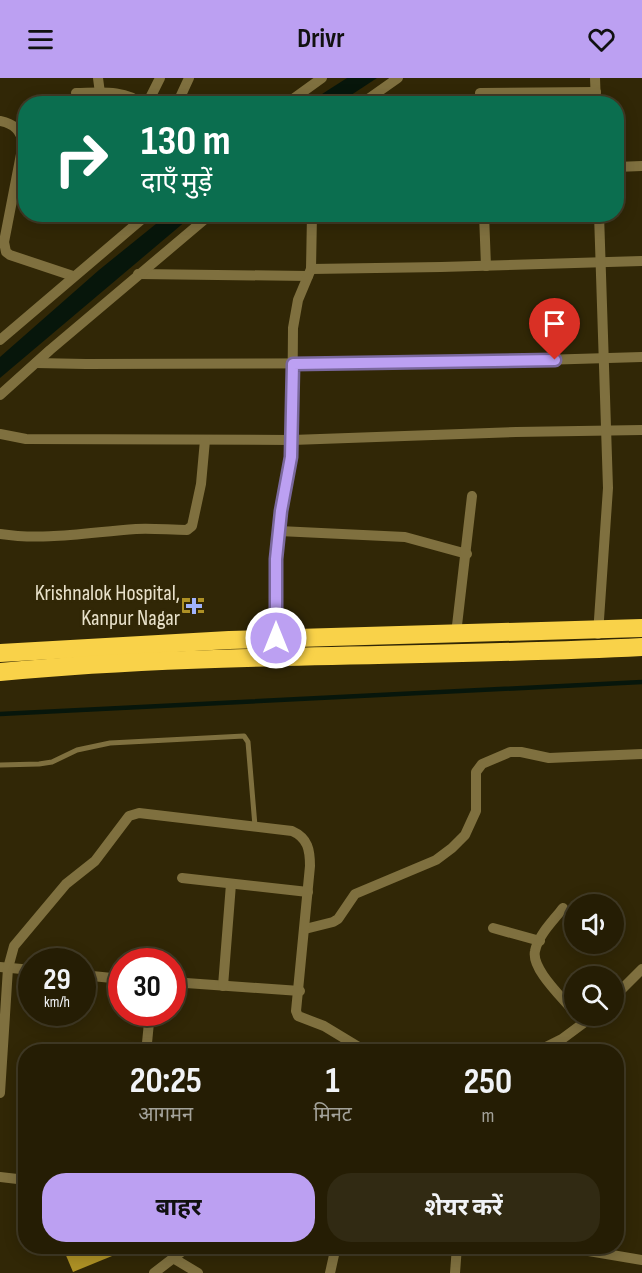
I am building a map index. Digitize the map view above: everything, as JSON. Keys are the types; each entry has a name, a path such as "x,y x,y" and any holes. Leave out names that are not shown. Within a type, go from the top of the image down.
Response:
{"highway":[{"path":"0,653 276,638 642,628"},
{"path":"0,672 81,664 177,660 642,647"}],"street":[{"path":"98,78 100,93"},
{"path":"151,96 160,78"},
{"path":"181,96 189,78"},
{"path":"297,96 322,78"},
{"path":"372,96 398,78"},
{"path":"595,78 596,96"},
{"path":"76,93 130,96"},
{"path":"480,96 480,93 550,96"},
{"path":"0,121 18,130"},
{"path":"624,167 642,166"},
{"path":"18,170 4,242 6,252 73,276"},
{"path":"0,340 135,222"},
{"path":"0,395 138,274 201,222"},
{"path":"276,638 276,559 292,440 293,328 298,300 309,272 312,222"},
{"path":"484,222 486,266"},
{"path":"599,222 608,488 598,628 599,649"},
{"path":"138,274 309,272 642,261"},
{"path":"36,363 293,364 642,357"},
{"path":"0,434 26,439 292,440 642,430"},
{"path":"0,534 14,536 77,535 138,529 187,530 192,526 201,484 205,440"},
{"path":"456,634 472,496"},
{"path":"279,531 405,537 466,554"},
{"path":"305,929 333,922 338,919 355,894 436,860 452,848 465,835 476,811 476,772 482,764 510,752 549,758 642,754"},
{"path":"0,1094 4,968 14,946 66,884 95,861 129,816 142,813 292,831 303,838 310,851 300,991 296,1011 298,1016 324,1026 354,1044"},
{"path":"182,878 308,892"},
{"path":"223,986 231,884"},
{"path":"563,908 535,951 540,970 564,1000"},
{"path":"493,928 540,941"},
{"path":"624,989 637,979 642,969"},
{"path":"186,983 300,991"},
{"path":"147,1044 149,1026"},
{"path":"552,1044 562,1039 574,1026"},
{"path":"0,1177 18,1179"},
{"path":"154,1273 178,1254"},
{"path":"330,1273 334,1254"},
{"path":"455,1273 456,1254"},
{"path":"606,1254 642,1260"},
{"path":"173,1258 198,1273"}],"lane":[{"path":"0,765 52,762 77,750 110,743 244,736 248,742 255,827"}],"shaded area":[{"path":"347,78 377,78 350,96 319,96"},
{"path":"158,222 185,222 0,378 0,357 99,270"}],"building":[{"path":"182,598 204,598 204,613 182,613"},
{"path":"65,1254 117,1254 73,1272"}],"waterway":[{"path":"0,714 642,682"}],"place":[{"name":"Krishnalok Hospital, Kanpur Nagar","path":"194,606"}],"route":[{"path":"276,638 276,559 281,511 291,457 293,364 555,360"}]}
